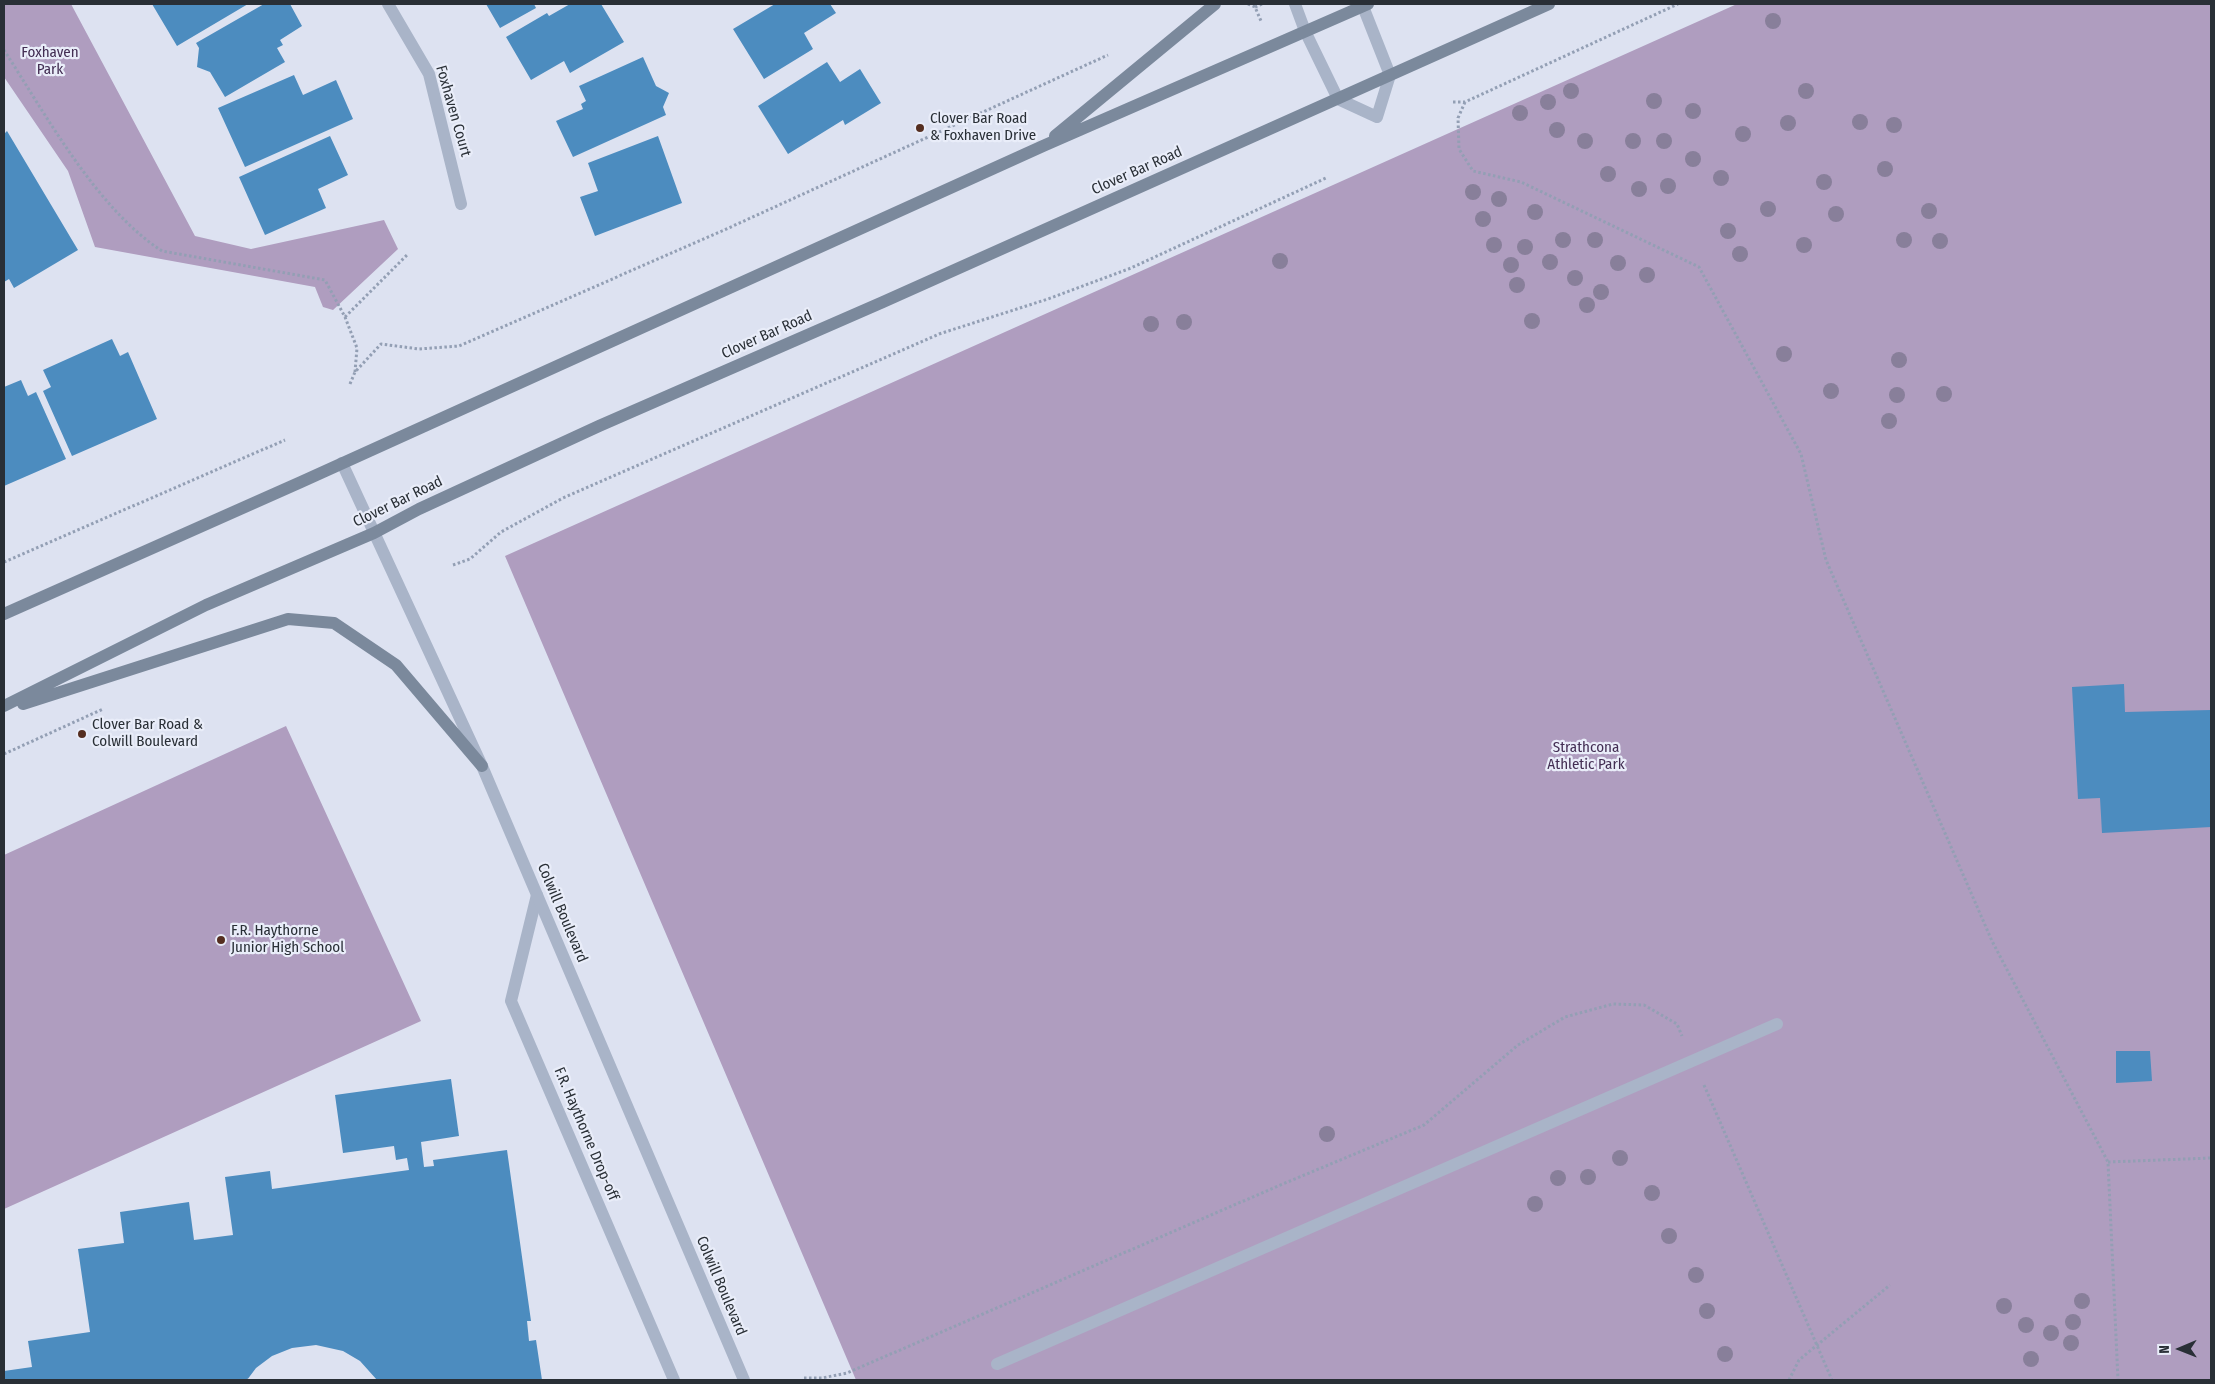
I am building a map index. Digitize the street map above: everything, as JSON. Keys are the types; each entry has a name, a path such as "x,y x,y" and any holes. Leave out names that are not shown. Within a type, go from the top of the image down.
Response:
{"main road":[{"path":"1043,146 1216,4"},
{"name":"Clover Bar Road","path":"4,708 206,605 374,533 419,509 599,426 1549,4"},
{"path":"4,614 1043,146 1364,5"},
{"path":"4,708 288,619 334,623 396,665 482,766"}],"street":[{"name":"Foxhaven Court","path":"388,4 429,74 461,204"},
{"path":"1295,4 1305,31 1338,99 1377,117 1390,75 1364,5"},
{"name":"Colwill Boulevard","path":"342,463 482,766 744,1380"},
{"name":"F.R. Haythorne Drop-off","path":"537,895 510,1002 674,1380"},
{"path":"997,1364 1777,1024"}],"path":[{"path":"1248,4 1255,7 1262,24"},
{"path":"1255,7 1262,4"},
{"path":"1453,102 1465,102 1678,4"},
{"path":"4,50 90,180 116,211 146,241 162,251 325,280 345,317 357,348 355,372 350,384"},
{"path":"355,372 382,344 419,349 459,346 722,231 1110,54"},
{"path":"1465,102 1458,118 1459,149 1473,171 1521,182 1699,267 1801,454 1826,560 1992,941 2108,1162 2118,1380"},
{"path":"453,565 470,559 501,532 564,498 939,334 1048,299 1131,268 1326,178"},
{"path":"345,317 406,255"},
{"path":"4,562 285,440"},
{"path":"804,1378 822,1378 847,1374 1278,1186 1424,1125 1518,1046 1565,1017 1612,1004 1644,1005 1677,1024 1832,1380"},
{"path":"2108,1162 2211,1158"},
{"path":"1789,1380 1799,1360 1890,1285"}],"green space":[{"name":"Foxhaven Park","path":"4,4 71,4 195,236 251,249 384,220 398,249 333,310 323,307 315,287 95,247 68,171 4,77"},
{"name":"Strathcona Athletic Park","path":"1737,4 2211,4 2211,1380 856,1380 505,556"},
{"path":"286,726 421,1021 4,1209 4,855"}],"building":[{"path":"152,4 248,4 177,46"},
{"path":"264,4 290,4 302,26 280,40 283,45 277,48 285,62 225,97 210,72 197,67 199,48 196,43"},
{"path":"486,4 534,4 536,8 500,28"},
{"path":"570,4 601,4 624,42 570,73 564,61 531,80 506,37 547,13 549,16"},
{"path":"775,4 830,4 836,13 804,33 813,49 764,79 733,29"},
{"path":"643,57 656,86 669,93 663,107 666,115 573,157 556,121 583,109 581,104 586,101 579,86"},
{"path":"827,62 840,82 860,69 881,103 845,125 843,120 788,154 758,106"},
{"path":"294,75 303,95 336,80 353,119 245,167 218,108"},
{"path":"7,131 78,250 14,288 9,279 4,282 4,134"},
{"path":"330,136 348,175 318,189 326,208 265,235 239,177"},
{"path":"658,136 682,203 595,236 580,197 598,191 588,163"},
{"path":"112,339 120,356 128,352 157,419 72,456 43,391 51,387 43,370"},
{"path":"21,380 28,396 36,392 66,459 4,486 4,387"},
{"path":"2124,684 2125,712 2211,710 2211,827 2102,833 2100,798 2078,799 2072,687"},
{"path":"2116,1051 2150,1051 2152,1081 2116,1083"},
{"path":"451,1079 459,1136 421,1142 424,1167 434,1166 433,1160 507,1150 531,1321 527,1321 529,1341 536,1340 542,1380 377,1380 360,1361 343,1351 316,1345 292,1348 272,1356 256,1368 247,1380 4,1380 4,1371 32,1367 28,1341 90,1332 78,1249 124,1243 120,1212 189,1202 194,1240 233,1235 225,1177 270,1171 272,1189 409,1170 407,1158 396,1160 394,1146 343,1153 335,1095"}],"place":[{"name":"Clover Bar Road & Foxhaven Drive","path":"920,128"},
{"name":"Clover Bar Road & Colwill Boulevard","path":"82,734"},
{"name":"F.R. Haythorne Junior High School","path":"221,940"}]}
